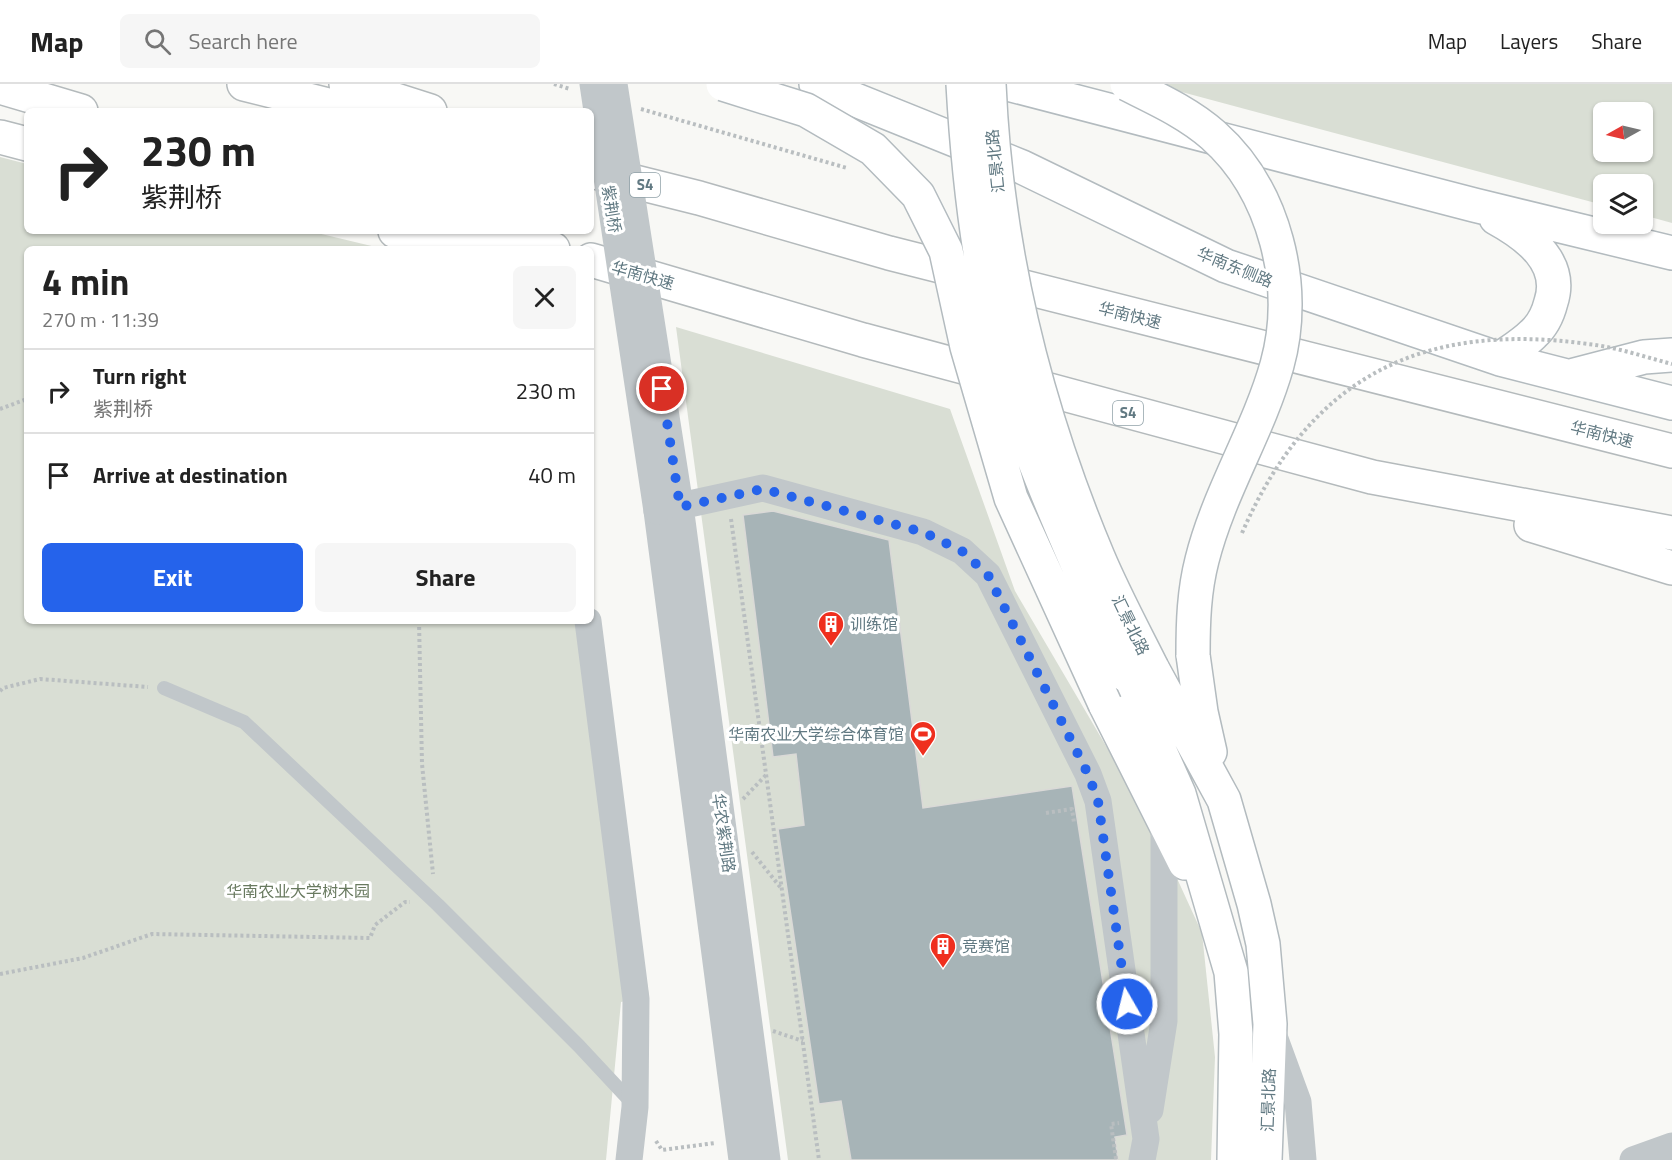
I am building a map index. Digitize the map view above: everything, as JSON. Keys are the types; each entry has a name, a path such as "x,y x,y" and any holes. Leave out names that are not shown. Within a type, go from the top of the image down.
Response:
{"main road":[{"path":"244,84 340,108"},
{"path":"346,84 420,108"},
{"path":"723,84 806,110 873,149 918,195 946,251 967,347 1011,498 1164,824 1219,927"},
{"name":"华南东侧路","path":"816,84 1022,167 1226,266 1500,359 1672,403"},
{"name":"汇景北路","path":"963,84 967,161 999,349 1031,453 1139,672 1224,800 1263,944 1270,1024 1265,1160"},
{"name":"汇景北路","path":"989,84 1001,213 1013,285 1031,366 1059,453 1139,672 1179,794 1231,972 1236,1034 1234,1160"},
{"path":"1008,84 1474,205 1672,253"},
{"path":"1095,84 1189,132"},
{"path":"1127,84 1187,116 1213,135 1231,154 1263,205 1280,255 1285,283 1285,313 1277,363 1268,394 1210,533 1202,560 1194,612 1193,654 1201,712 1224,800"},
{"path":"0,87 71,108"},
{"path":"0,137 24,143"},
{"path":"594,165 699,198"},
{"name":"华南快速","path":"594,172 699,198 901,256 1672,451"},
{"path":"1474,205 1530,240 1543,254 1552,271 1554,293 1548,314 1536,333 1500,359"},
{"path":"408,234 459,246"},
{"path":"502,234 543,246"},
{"name":"华南快速","path":"594,261 863,339 1372,477 1672,533"},
{"path":"594,277 863,339"},
{"path":"1569,376 1644,357 1672,355"},
{"path":"1372,477 1672,568"}],"street":[{"name":"紫荆桥","path":"614,84 669,509"},
{"name":"紫荆桥","path":"585,87 589,108"},
{"name":"紫荆桥","path":"594,132 669,509"},
{"path":"669,509 763,489 923,532 962,551 988,575 1088,774 1098,801 1144,1149"},
{"name":"华农紫荆路","path":"669,509 742,1160"},
{"name":"华农紫荆路","path":"669,509 767,1160"},
{"path":"588,624 636,999 635,1107 629,1160"},
{"path":"1144,1149 1164,1022 1164,824"},
{"path":"1270,1024 1298,1102 1303,1160"},
{"path":"1633,1160 1672,1146"}],"lane":[{"path":"164,688 244,722 438,905 579,1046 635,1107"}],"path":[{"path":"554,84 585,87"},
{"path":"634,107 853,170"},
{"path":"1241,534 1272,471 1318,413 1352,387 1388,364 1434,349 1492,340 1589,344 1672,364"},
{"path":"0,409 24,400"},
{"path":"729,508 819,1160"},
{"path":"0,974 83,958 152,934 370,938 375,925 405,902 438,905 428,845 422,764 419,624"},
{"path":"0,691 3,688 40,678 164,688"},
{"path":"742,800 766,775"},
{"path":"1046,813 1072,809 1075,832"},
{"path":"746,844 782,888"},
{"path":"764,1028 803,1041"},
{"path":"635,1107 662,1150 722,1142"},
{"path":"1116,1160 1111,1124 1119,1124 1118,1112"}],"green space":[{"path":"1152,84 1672,84 1672,223 1653,218 1653,174 1593,174 1593,202"},
{"name":"华南农业大学树木园","path":"0,157 24,163 24,234 322,234 372,246 24,246 24,624 591,624 649,996 621,1002 606,1160 0,1160"},
{"name":"华南农业大学综合体育馆","path":"676,327 950,409 1015,591 1153,826 1202,933 1215,1057 1211,1160 788,1160"}],"building":[{"name":"竞赛馆","path":"773,511 889,540 923,808 1072,786 1127,1135 1115,1137 1118,1160 851,1160 841,1101 819,1104 778,829 804,825 796,754 773,757 743,515"}],"place":[{"name":"训练馆","path":"831,647"},
{"name":"华南农业大学综合体育馆","path":"923,757"},
{"name":"竞赛馆","path":"943,969"}],"route":[{"path":"662,389 680,507 763,489 923,532 962,551 988,575 1011,617 1032,668 1088,774 1098,801 1127,1004"}]}
